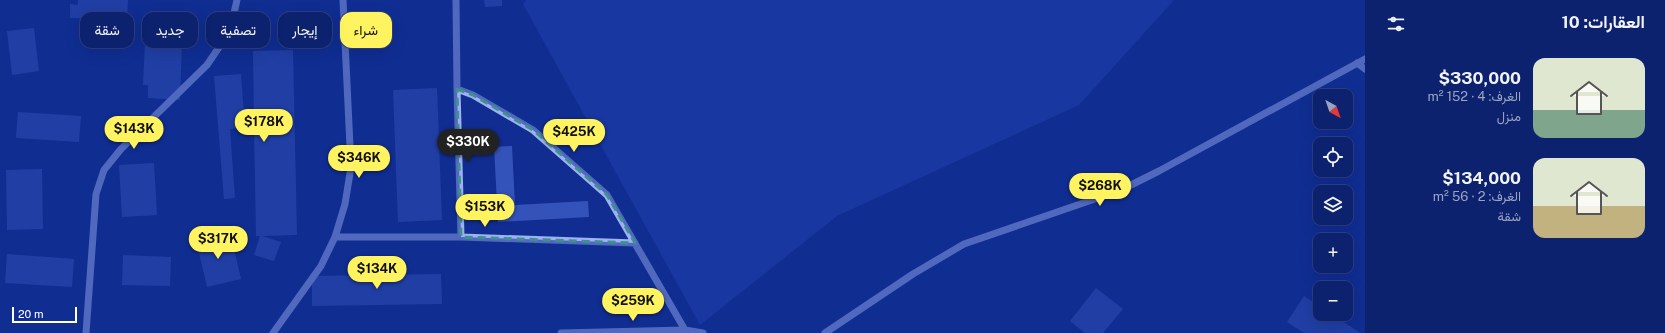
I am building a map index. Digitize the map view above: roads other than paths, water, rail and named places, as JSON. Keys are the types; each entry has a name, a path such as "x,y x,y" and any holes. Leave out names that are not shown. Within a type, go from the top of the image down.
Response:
{"street":[{"path":"86,333 96,194 104,170 121,149 207,65 230,31 237,0"},
{"path":"273,333 321,266 335,237 345,204 351,167 343,0"},
{"path":"456,0 461,237"},
{"path":"825,333 913,274 964,244 1121,190 1159,171 1365,59"},
{"path":"1357,63 1365,69"},
{"path":"457,89 473,95 533,130 608,195 685,330"},
{"path":"335,237 461,237 635,243"},
{"path":"561,333 685,330 703,333"}]}
